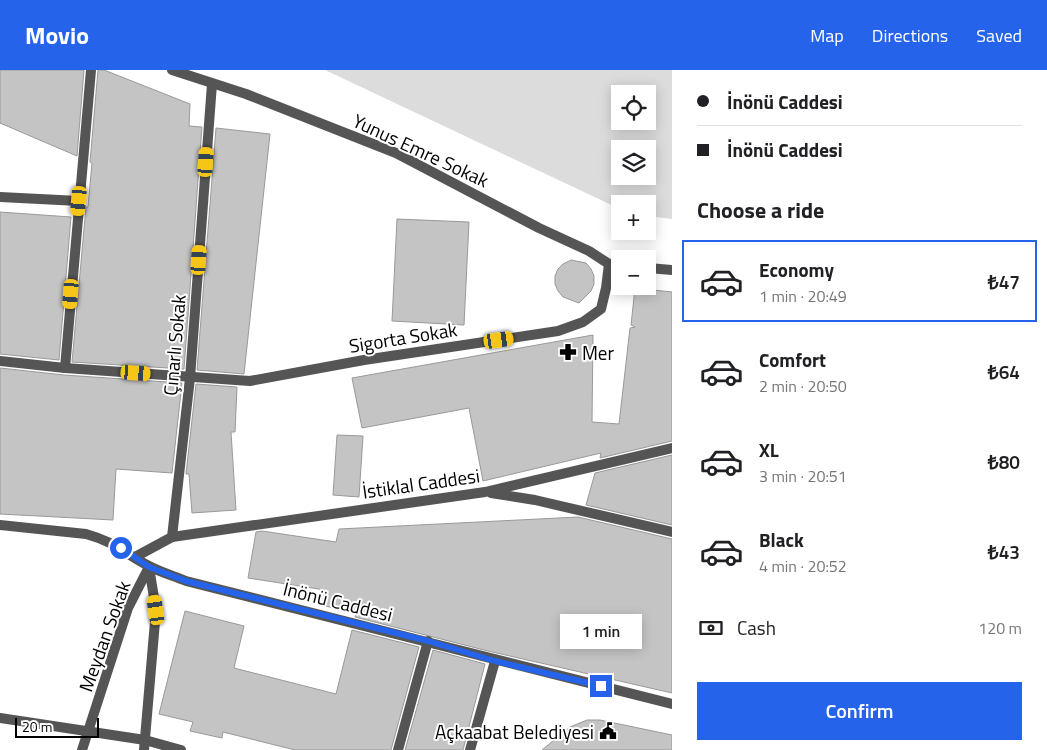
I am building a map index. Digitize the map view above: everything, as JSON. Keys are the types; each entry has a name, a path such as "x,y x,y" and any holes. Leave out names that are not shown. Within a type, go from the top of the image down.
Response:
{"street":[{"path":"65,368 90,70"},
{"name":"Yunus Emre Sokak","path":"172,70 246,94 396,153 540,228 589,251 611,264"},
{"name":"Çınarlı Sokak","path":"172,537 190,378 212,84"},
{"path":"0,197 79,201"},
{"name":"Sigorta Sokak","path":"0,361 190,378 250,381 364,360 558,330 583,322 601,309 606,288 608,264"},
{"path":"656,269 672,270"},
{"name":"İstiklal Caddesi","path":"172,537 486,492 672,448"},
{"path":"486,492 535,500 672,532"},
{"name":"İnönü Caddesi","path":"0,525 86,534 105,540 149,567 186,581 428,641 495,661 672,704"},
{"path":"135,557 172,537"},
{"name":"Meydan Sokak","path":"82,750 128,608 149,567"},
{"name":"Meydan Sokak","path":"144,745 156,610 149,567"},
{"path":"398,750 428,641"},
{"path":"470,750 495,661"},
{"path":"0,718 89,731 144,745 180,750"}],"shaded area":[{"path":"325,70 672,70 672,219 656,217 656,195 611,195 611,205"}],"building":[{"path":"0,70 84,70 77,156 0,123"},
{"path":"98,70 104,70 190,104 189,126 202,127 184,369 72,362 86,207 88,207 92,163 90,162"},
{"path":"216,128 270,134 244,374 197,370"},
{"path":"0,212 71,217 59,360 0,354"},
{"path":"397,219 469,222 464,325 392,321"},
{"path":"571,260 586,263 594,276 594,284 591,291 579,303 563,297 555,284 555,276 558,269"},
{"path":"656,290 672,292 672,441 600,458 601,453 483,481 469,408 362,428 352,378 593,335 592,422 619,424 630,328 635,327 631,325 634,295 656,295"},
{"path":"0,368 64,375 182,383 172,473 116,469 113,520 0,514"},
{"path":"196,384 237,387 235,432 231,432 236,510 192,513 189,474 186,474"},
{"path":"337,435 363,436 359,497 333,495"},
{"path":"672,455 672,525 586,505 595,473"},
{"path":"578,517 672,539 672,693 488,651 355,617 356,614 322,605 325,590 248,578 256,532 262,531 336,542 339,529"},
{"path":"185,611 244,626 234,668 336,694 352,630 419,647 391,750 295,750 223,732 222,738 190,731 193,722 159,714"},
{"path":"433,650 485,664 463,750 405,750"},
{"name":"Açkaabat Belediyesi","path":"587,720 600,720 672,735 672,750 542,750 570,727"}],"place":[{"name":"Mer","path":"568,352"},
{"name":"Açkaabat Belediyesi","path":"608,731"}],"route":[{"path":"121,548 149,567 186,581 428,641 495,661 601,686"}]}
